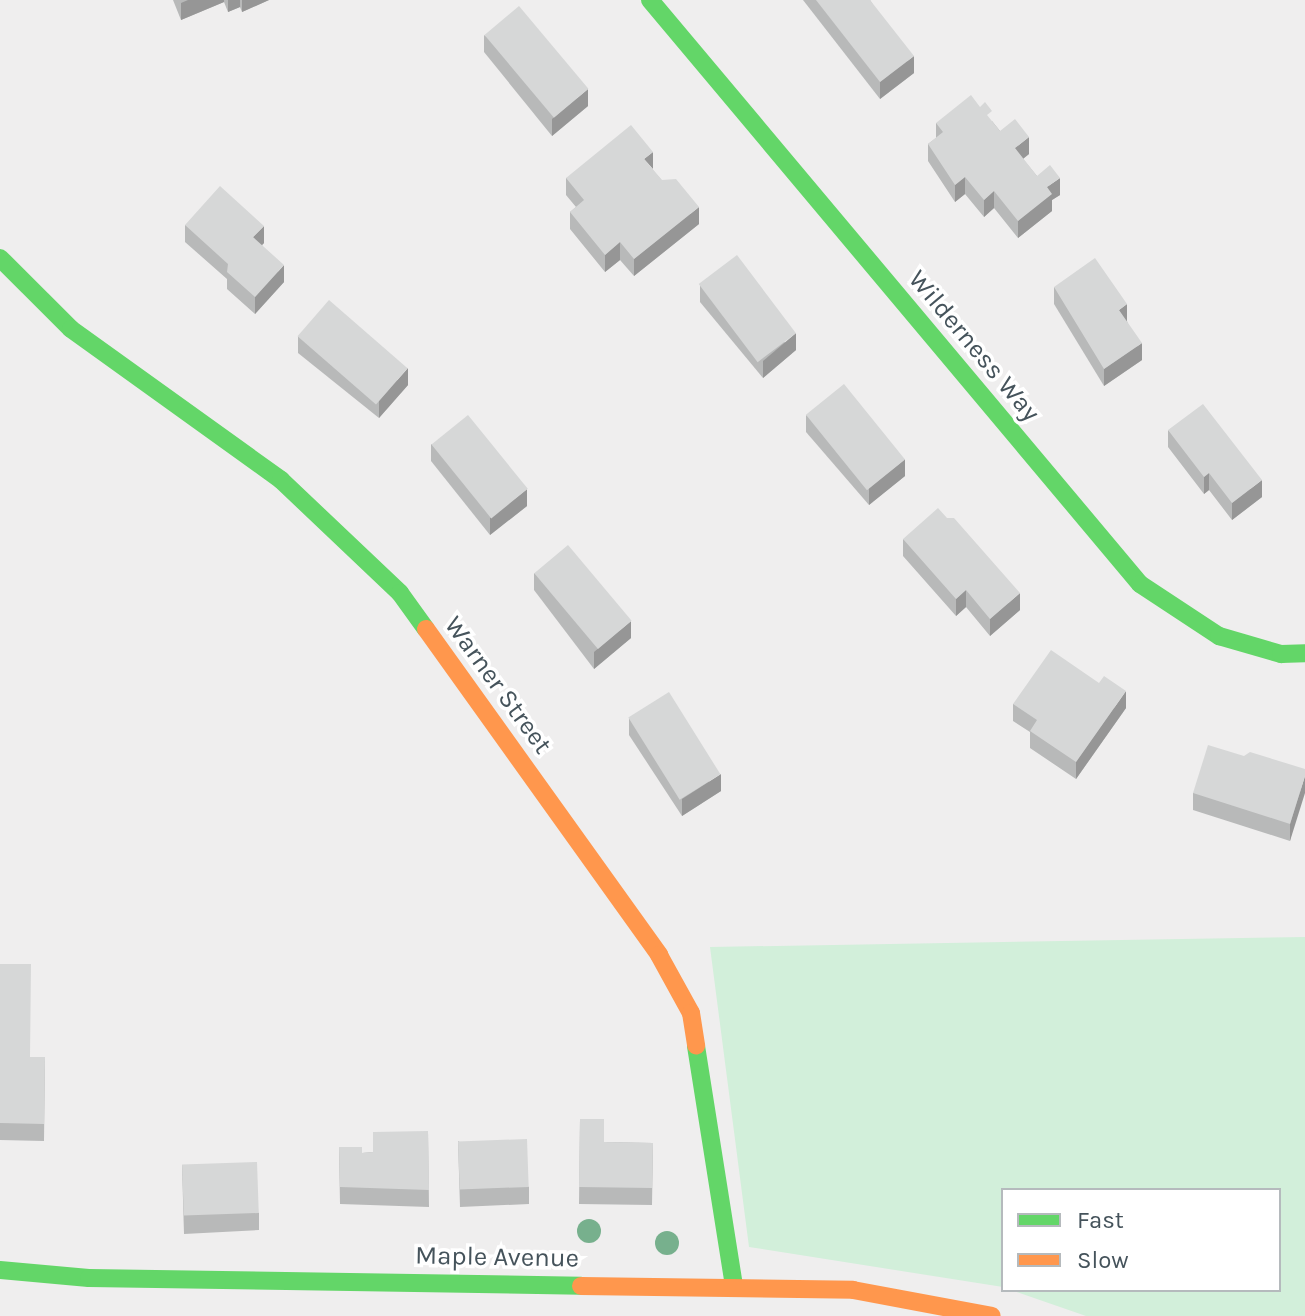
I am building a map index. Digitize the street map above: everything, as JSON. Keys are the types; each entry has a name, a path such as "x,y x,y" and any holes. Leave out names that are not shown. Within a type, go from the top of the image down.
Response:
{"street":[{"name":"Wilderness Way","path":"650,0 1140,584 1219,636 1281,654 1305,653"},
{"name":"Warner Street","path":"0,258 71,329 281,480 400,593 594,864 659,955 691,1013 734,1285"},
{"name":"Maple Avenue","path":"0,1270 89,1278 734,1285 853,1290 992,1316"}],"green space":[{"path":"1305,937 1305,1316 1086,1316 1017,1292 1281,1292 1281,1188 1001,1188 1001,1287 749,1247 710,947"}],"building":[{"path":"816,0 870,0 914,56 880,82"},
{"path":"519,6 588,89 554,118 485,35"},
{"path":"971,95 980,107 985,102 992,111 987,115 1000,131 1015,119 1029,137 1015,148 1037,176 1050,165 1060,178 1047,187 1052,194 1018,221 994,191 984,200 965,177 955,185 928,144 943,132 936,123"},
{"path":"631,125 653,152 644,159 662,180 676,179 699,207 634,259 620,242 605,255 570,212 584,200 566,178"},
{"path":"220,186 264,226 253,237 284,265 255,297 227,272 228,264 185,225"},
{"path":"737,255 796,333 758,362 699,284"},
{"path":"1095,258 1127,304 1119,310 1142,343 1104,369 1054,287"},
{"path":"329,300 407,368 376,404 298,336"},
{"path":"844,384 905,459 867,490 806,415"},
{"path":"1203,404 1262,480 1232,503 1209,473 1204,477 1168,430"},
{"path":"468,415 528,489 491,518 431,445"},
{"path":"938,508 947,518 954,518 1020,593 990,619 966,590 956,599 903,539"},
{"path":"568,545 632,621 598,649 534,573"},
{"path":"1051,650 1099,683 1104,676 1126,691 1076,762 1030,731 1037,720 1013,704"},
{"path":"669,692 720,774 680,800 628,717"},
{"path":"1208,745 1244,756 1250,752 1305,769 1290,824 1193,793"},
{"path":"0,964 31,964 30,1057 45,1057 44,1124 0,1123"},
{"path":"580,1119 604,1119 604,1142 653,1143 652,1188 579,1187"},
{"path":"428,1131 429,1190 340,1187 339,1147 362,1147 362,1153 373,1152 373,1132"},
{"path":"527,1139 529,1187 460,1189 458,1141"},
{"path":"257,1162 259,1213 184,1216 182,1165"}],"traffic: fast":[{"path":"650,0 1140,584 1219,636 1281,654 1305,653"},
{"path":"0,258 71,329 281,480 400,593 426,629"},
{"path":"696,1046 734,1285"},
{"path":"0,1270 89,1278 581,1286"}],"traffic: slow":[{"path":"426,629 659,955 691,1013 696,1046"},
{"path":"581,1286 853,1290 992,1316"}]}
